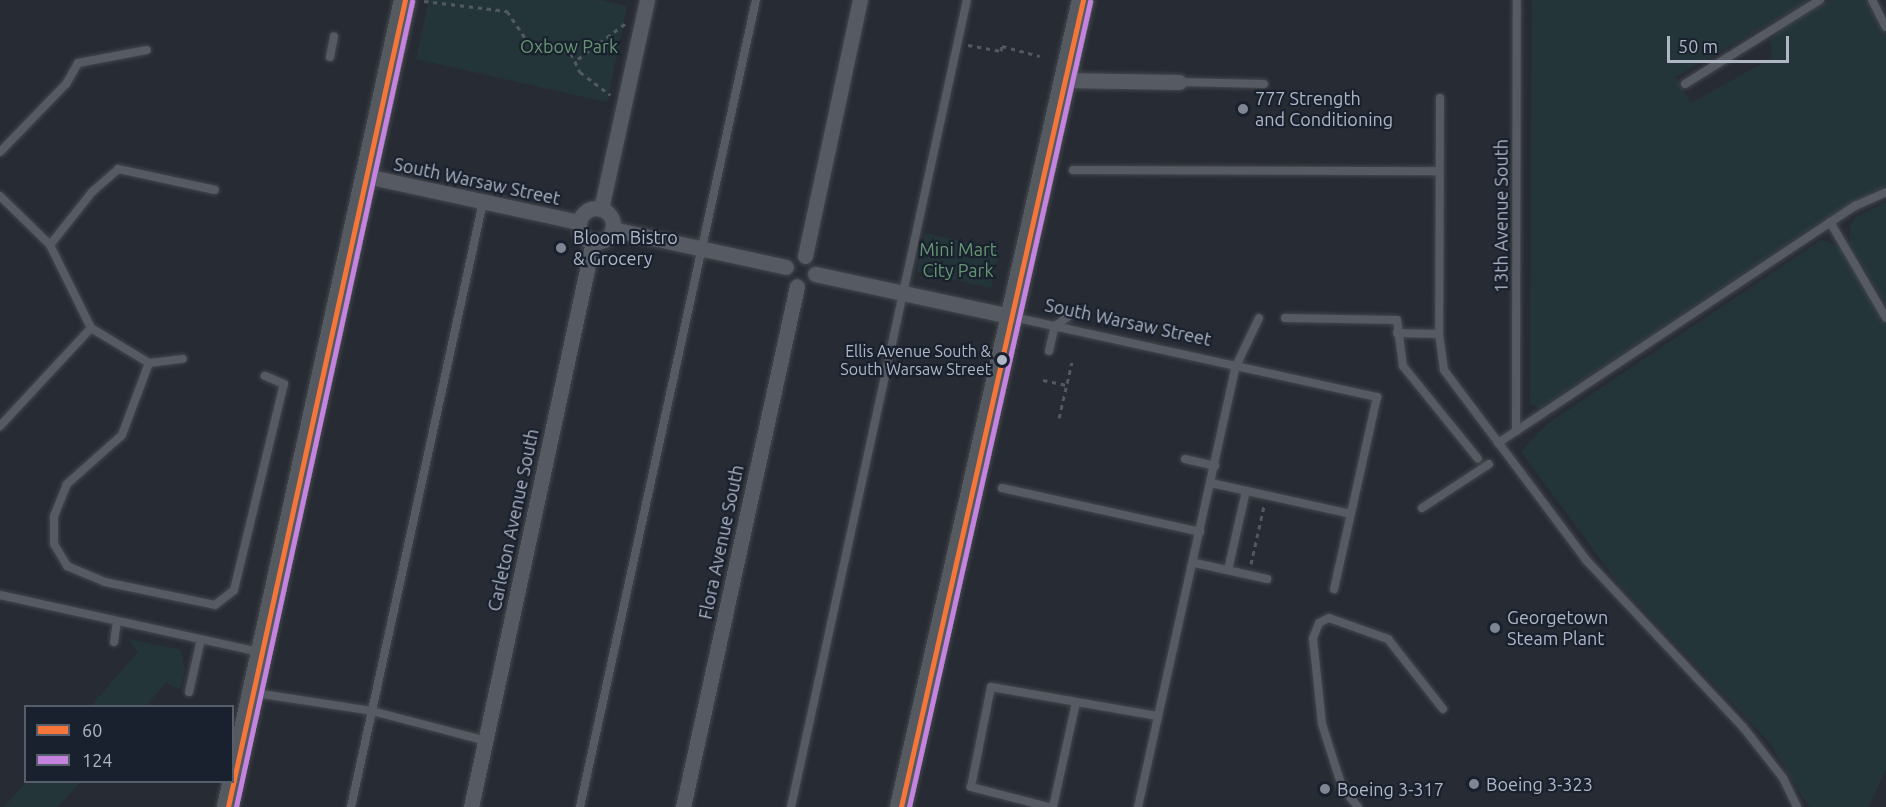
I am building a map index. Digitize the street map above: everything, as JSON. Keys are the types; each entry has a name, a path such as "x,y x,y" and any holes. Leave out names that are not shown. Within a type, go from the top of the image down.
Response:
{"street":[{"path":"234,780 405,0"},
{"path":"601,209 647,0"},
{"path":"805,256 793,257 786,267 787,278 797,286 808,284 815,274 805,256 860,0"},
{"path":"901,807 1061,80 1083,0"},
{"path":"1061,80 1179,82"},
{"name":"South Warsaw Street","path":"366,176 579,222"},
{"path":"601,209 610,215 612,229 605,240 593,242 581,233 579,222 589,210 601,209"},
{"path":"612,229 786,267"},
{"name":"Carleton Avenue South","path":"471,807 593,242"},
{"name":"South Warsaw Street","path":"815,274 1009,316"},
{"name":"Flora Avenue South","path":"683,807 797,286"},
{"path":"228,807 233,783"}],"lane":[{"path":"580,807 756,0"},
{"path":"791,807 967,0"},
{"name":"13th Avenue South","path":"1516,431 1517,0"},
{"path":"1685,84 1821,0"},
{"path":"1872,0 1886,27"},
{"path":"330,57 334,36"},
{"path":"0,152 66,84 78,63 147,50"},
{"path":"1179,82 1264,84"},
{"path":"1440,98 1439,334 1444,370 1586,560 1743,727 1783,778 1797,807"},
{"path":"50,245 92,192 118,169 215,190"},
{"path":"1073,170 1439,171"},
{"path":"1498,442 1830,222 1886,192"},
{"path":"0,196 50,245 91,328 149,363 183,358"},
{"path":"351,807 483,202"},
{"path":"1830,222 1886,318"},
{"name":"South Warsaw Street","path":"1009,316 1236,366 1278,379 1377,397 1351,514"},
{"path":"1049,351 1055,326 1068,317"},
{"path":"1138,807 1180,602 1195,563 1236,366 1259,318"},
{"path":"1285,318 1397,320 1403,366 1478,459"},
{"path":"0,426 91,328"},
{"path":"1397,333 1439,334"},
{"path":"149,363 122,435 66,484 54,516 54,544 66,566 105,582 215,605 234,590 284,384 266,376"},
{"path":"1185,459 1215,466"},
{"path":"1422,508 1489,464"},
{"path":"1211,483 1351,514 1334,589"},
{"path":"1002,488 1200,532"},
{"path":"1228,570 1246,491"},
{"path":"1195,563 1267,579"},
{"path":"0,595 262,652"},
{"path":"1358,807 1342,787 1322,724 1313,638 1319,622 1329,618 1388,639 1443,709"},
{"path":"114,642 117,621"},
{"path":"189,692 201,639"},
{"path":"1076,702 1051,807 971,787 990,687 1157,716"},
{"path":"253,693 372,711 486,741"}],"path":[{"path":"419,0 500,9 511,15 527,41 578,59"},
{"path":"578,59 620,23 643,23"},
{"path":"958,42 1040,56"},
{"path":"578,59 580,72 604,93 626,100"},
{"path":"1059,418 1072,362"},
{"path":"1043,380 1066,385"},
{"path":"1248,575 1266,496"}],"green space":[{"name":"Oxbow Park","path":"429,0 600,0 627,6 607,102 416,59"},
{"path":"1532,0 1811,0 1676,77 1691,103 1772,58 1770,40 1788,23 1830,0 1867,0 1886,35 1886,186 1825,219 1540,408 1530,404"},
{"path":"1886,202 1886,305 1850,243 1850,228 1854,218"},
{"name":"Mini Mart City Park","path":"925,233 1000,250 991,288 917,272"},
{"path":"1821,240 1840,246 1886,326 1886,769 1869,807 1809,807 1768,741 1619,584 1521,452 1547,424"},
{"path":"129,639 181,650 185,670 180,689 166,683 147,705 92,705 138,652"},
{"path":"25,783 79,783 58,807 4,807"}],"transit line":[{"name":"60","path":"234,780 405,0"},
{"name":"60","path":"901,807 1083,0"},
{"name":"124","path":"236,807 412,2"},
{"name":"124","path":"909,807 1090,2"},
{"name":"60","path":"228,807 233,783"}],"place":[{"name":"777 Strength and Conditioning","path":"1243,109"},
{"name":"Bloom Bistro & Grocery","path":"561,248"},
{"name":"Ellis Avenue South & South Warsaw Street","path":"1002,360"},
{"name":"Georgetown Steam Plant","path":"1495,628"},
{"name":"Boeing 3-323","path":"1474,784"},
{"name":"Boeing 3-317","path":"1325,789"}]}
